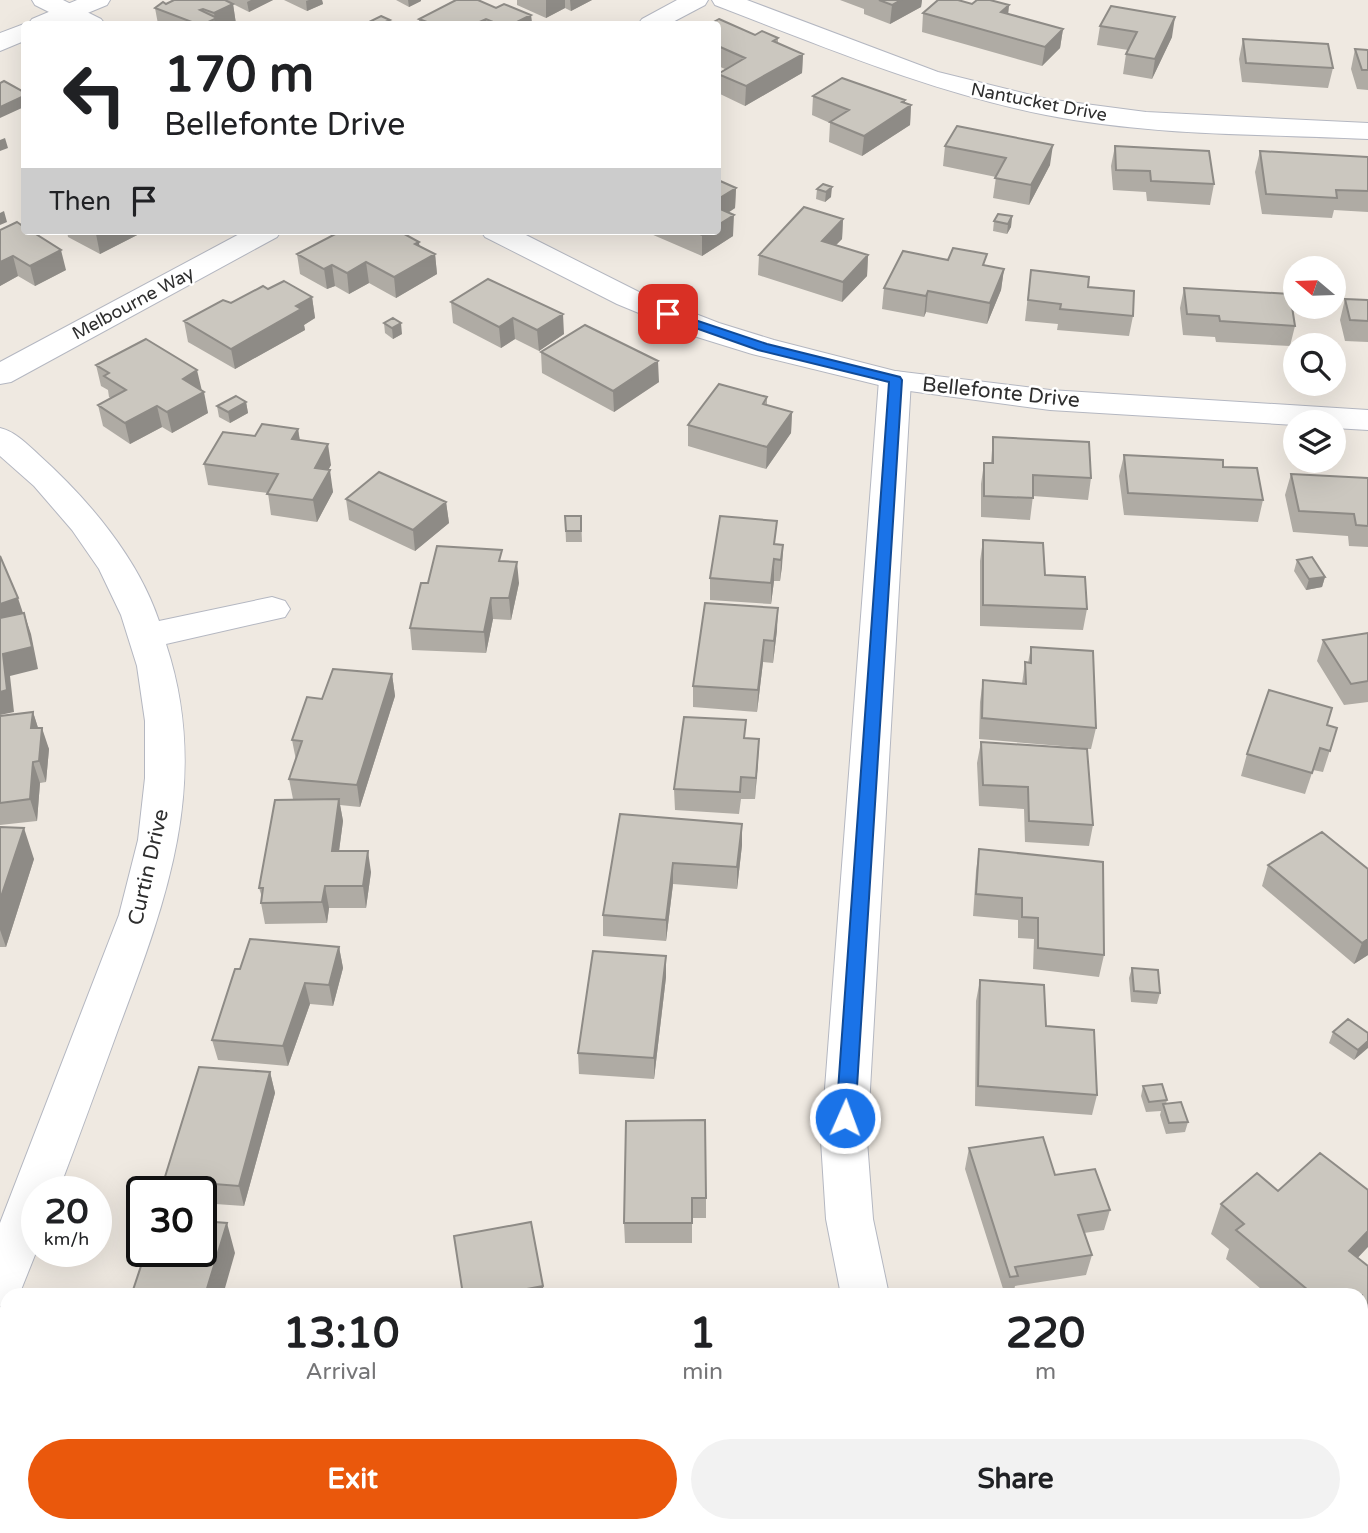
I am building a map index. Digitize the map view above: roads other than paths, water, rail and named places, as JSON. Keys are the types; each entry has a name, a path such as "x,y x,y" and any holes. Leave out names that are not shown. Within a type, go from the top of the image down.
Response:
{"street":[{"path":"44,0 85,21"},
{"path":"48,21 98,0"},
{"path":"657,21 696,0"},
{"name":"Nantucket Drive","path":"724,0 929,78 1047,107 1146,120 1368,131"},
{"path":"0,43 21,33"},
{"name":"Melbourne Way","path":"0,375 260,235"},
{"name":"Bellefonte Drive","path":"503,235 628,298 708,330 763,347 895,380 1050,400 1368,420"},
{"path":"863,1288 854,1257 846,1195 844,1140 895,380"},
{"name":"Curtin Drive","path":"0,438 41,474 93,530 129,589 153,659 165,740 166,784 156,851 131,938 0,1284"},
{"path":"147,636 272,609"}]}
